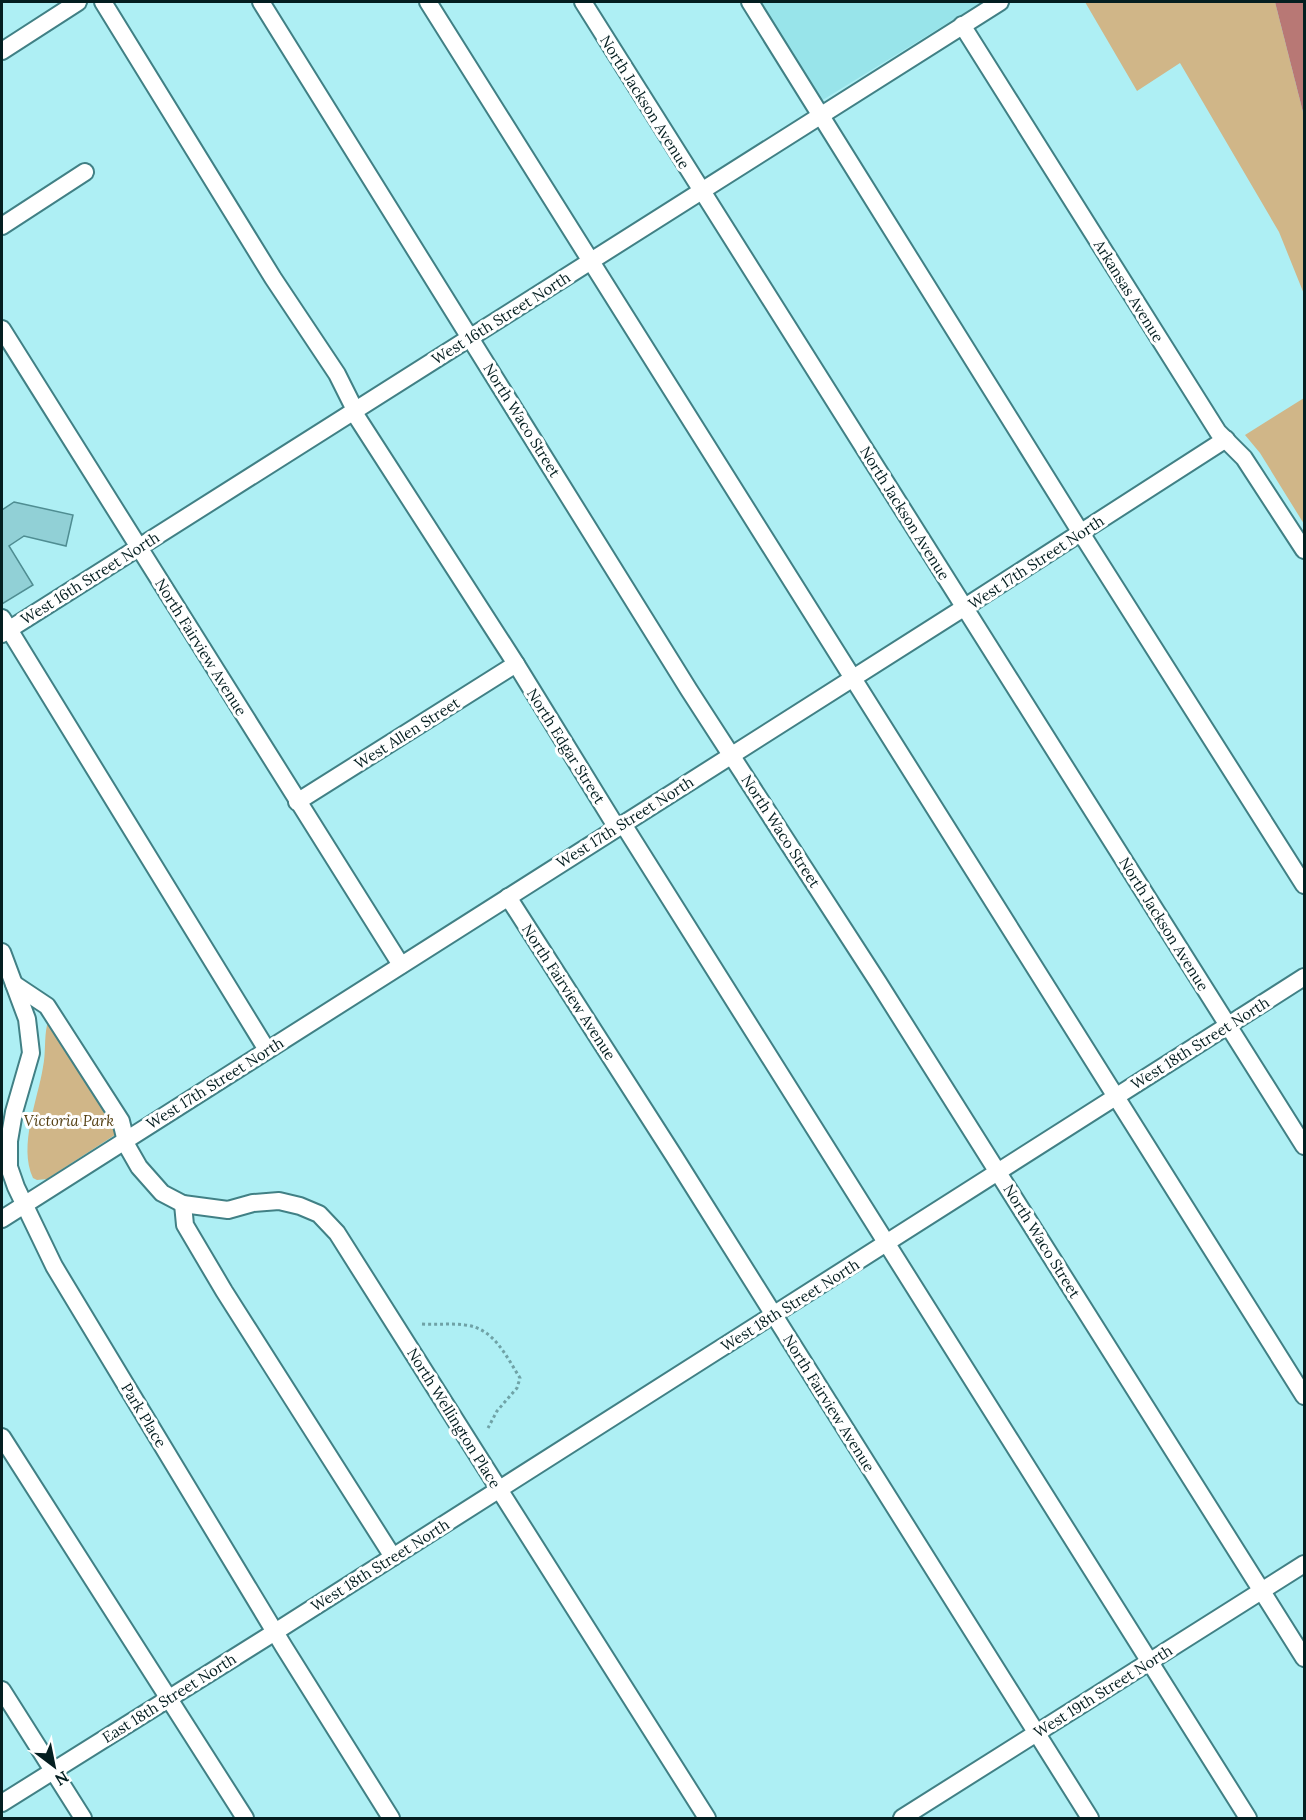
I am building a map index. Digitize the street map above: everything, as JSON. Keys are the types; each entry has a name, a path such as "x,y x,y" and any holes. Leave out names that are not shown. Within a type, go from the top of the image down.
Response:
{"street":[{"path":"2,51 78,2"},
{"name":"North Edgar Street","path":"103,2 273,278 337,374 354,411 886,1243 1248,1818"},
{"name":"North Waco Street","path":"261,2 731,755 1305,1658"},
{"path":"428,2 1305,1396"},
{"name":"North Jackson Avenue","path":"583,2 1305,1146"},
{"path":"750,2 1081,533 1305,885"},
{"name":"West 16th Street North","path":"4,627 138,547 1000,2"},
{"name":"Arkansas Avenue","path":"962,25 1218,432 1244,458 1305,550"},
{"path":"2,226 85,172"},
{"name":"North Fairview Avenue","path":"2,329 401,965"},
{"name":"West 17th Street North","path":"2,1219 1226,440"},
{"path":"4,627 267,1050"},
{"name":"West Allen Street","path":"297,802 516,664"},
{"name":"North Fairview Avenue","path":"508,897 1090,1818"},
{"name":"Park Place","path":"2,952 27,1019 32,1053 14,1112 9,1141 9,1167 24,1204 54,1266 275,1632 391,1818"},
{"name":"West 18th Street North","path":"275,1632 1305,977"},
{"path":"14,984 47,1006 121,1120 126,1140"},
{"name":"North Wellington Place","path":"126,1140 139,1167 162,1193 183,1204 228,1210 253,1203 279,1201 300,1206 319,1215 337,1233 707,1818"},
{"path":"183,1204 185,1225 224,1291 393,1557"},
{"path":"2,1437 245,1818"},
{"name":"West 19th Street North","path":"902,1818 1305,1564"},
{"name":"East 18th Street North","path":"2,1803 275,1632"},
{"path":"2,1690 84,1818"}],"path":[{"path":"422,1324 465,1325 482,1329 495,1339 520,1378 517,1388 497,1411 488,1428"}],"shaded area":[{"path":"759,2 982,2 821,101"},
{"path":"1275,2 1304,2 1304,116"}],"green space":[{"path":"1085,2 1275,2 1304,116 1304,294 1279,232 1180,63 1137,91"},
{"path":"1304,398 1304,524 1260,453 1245,435"},
{"name":"Victoria Park","path":"52,1023 116,1124 118,1133 47,1179 37,1180 33,1178 29,1165 28,1137 41,1080 47,1025"}],"building":[{"path":"14,502 73,515 66,546 24,536 9,546 33,585 2,604 2,510"}]}
